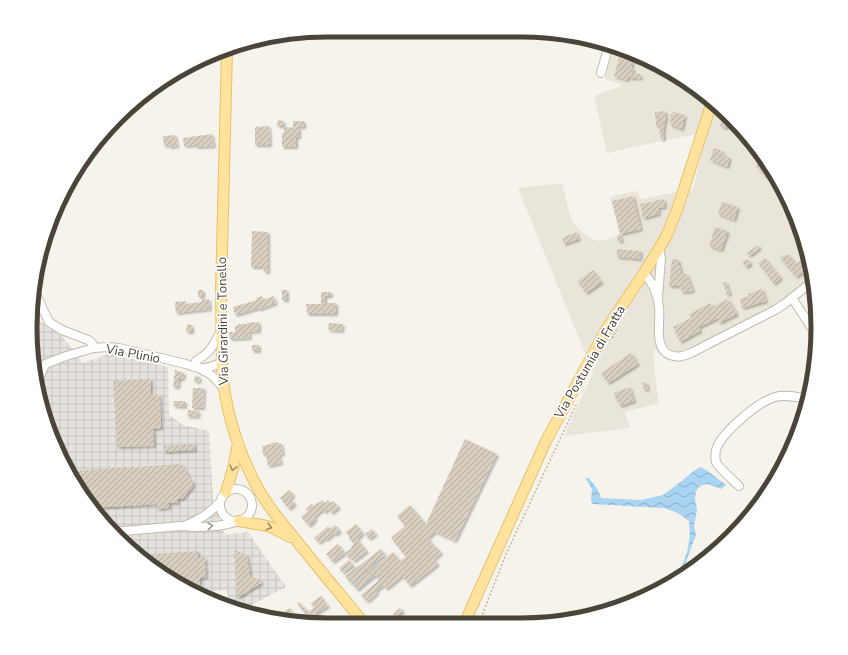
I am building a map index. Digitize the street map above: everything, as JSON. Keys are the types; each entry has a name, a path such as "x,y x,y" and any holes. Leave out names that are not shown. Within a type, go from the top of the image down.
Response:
{"main road":[{"name":"Via Girardini e Tonello","path":"228,54 221,330 222,377 228,408 238,443 255,483 265,500 276,516 360,618"},
{"name":"Via Postumia di Fratta","path":"467,618 546,441 607,328 644,274 666,237 678,210 710,108"},
{"path":"226,492 233,469 238,443"},
{"path":"238,521 274,528 296,540"}],"street":[{"path":"601,73 608,50"},
{"path":"659,249 661,258 658,298 660,342 662,349 667,354 674,356 682,356 775,310 808,285"},
{"path":"644,274 649,280 658,298"},
{"path":"792,298 811,327"},
{"path":"38,300 49,322 62,330 88,340 94,348"},
{"path":"221,330 210,350 198,365 214,376 224,390"},
{"name":"Via Plinio","path":"39,367 66,356 94,348 107,347 119,348 186,364 198,365 205,359 222,362"},
{"path":"41,374 45,365"},
{"path":"739,486 716,464 715,455 717,447 727,432 760,405 774,398 785,396 802,398"},
{"path":"120,531 181,526 191,527 230,524 244,519 251,512 251,498 244,490 235,488 230,489 223,494 219,506 222,514 229,520 238,521"},
{"path":"181,526 203,517 220,502"}],"path":[{"path":"611,340 618,328"},
{"path":"481,618 506,554 578,402"}],"shaded area":[{"path":"612,52 614,52 649,67 682,86 726,122 762,166 781,199 796,234 807,282 780,303 758,317 685,352 676,353 653,350 659,403 625,412 630,428 564,436 593,373 518,188 562,183 570,216 576,226 587,236 595,240 603,241 620,234 610,198 615,195 638,191 641,199 693,189 707,132 607,153 594,96 623,85 605,79"},
{"path":"37,319 62,336 83,363 109,354 168,367 169,415 183,425 209,431 213,501 225,535 248,532 286,587 248,607 229,601 226,590 207,592 166,569 122,533 86,489 67,456 52,421 39,365"}],"water":[{"path":"701,467 726,485 721,489 706,484 700,486 696,491 695,499 697,510 694,526 696,535 684,568 680,570 689,545 689,521 678,513 664,508 592,504 592,489 585,478 589,478 598,490 601,498 641,500 663,495"}],"building":[{"path":"619,58 633,62 631,68 634,69 632,73 633,75 639,73 641,77 638,79 637,77 631,79 629,76 627,80 614,76"},
{"path":"665,111 666,117 663,132 664,139 661,140 659,126 656,126 656,120 659,120 659,117 655,118 655,112"},
{"path":"673,112 685,115 682,129 670,125 671,121 669,121 671,114 673,115"},
{"path":"723,119 727,123 726,128 720,126"},
{"path":"278,120 284,121 283,126 277,126"},
{"path":"293,121 304,121 304,127 293,127"},
{"path":"269,126 270,145 255,145 255,127"},
{"path":"284,127 299,128 299,137 296,137 296,147 282,147 282,133 284,133"},
{"path":"212,134 214,146 184,146 183,138"},
{"path":"175,135 177,146 164,146 163,136"},
{"path":"714,148 723,151 722,153 726,155 725,156 730,158 727,167 710,160"},
{"path":"759,163 769,177 767,179 756,166"},
{"path":"633,196 641,229 620,234 612,201"},
{"path":"664,199 665,207 658,208 659,214 643,218 640,204"},
{"path":"722,202 738,207 734,220 718,214"},
{"path":"715,227 728,231 721,250 709,246"},
{"path":"252,231 268,232 268,272 264,272 263,267 251,267"},
{"path":"576,232 579,239 564,244 562,238"},
{"path":"796,233 799,244 794,238 796,237 794,234"},
{"path":"620,234 622,241 618,241 617,236"},
{"path":"758,245 760,248 749,256 747,253"},
{"path":"617,249 641,251 640,259 617,257"},
{"path":"785,254 786,256 788,254 796,264 800,261 804,266 805,272 796,277 780,258"},
{"path":"765,258 781,278 774,284 758,263"},
{"path":"672,259 679,260 679,266 681,267 680,274 687,274 693,291 682,292 680,286 669,286"},
{"path":"747,259 751,264 746,267 742,262"},
{"path":"593,270 602,282 586,293 577,281"},
{"path":"726,282 730,294 727,295 723,283"},
{"path":"762,289 766,301 742,308 740,299 749,296 748,294"},
{"path":"198,290 203,290 203,297 198,297"},
{"path":"282,290 287,290 287,300 282,300"},
{"path":"321,292 331,292 331,296 325,296 325,303 336,303 336,314 307,314 306,304 321,304"},
{"path":"262,296 263,300 273,296 276,303 260,309 259,308 235,315 233,307 257,300 256,298"},
{"path":"209,299 210,309 176,313 175,302 185,301 185,304 202,302 201,300"},
{"path":"728,299 737,314 719,323 718,318 699,327 700,331 680,342 673,327 691,318 689,314 710,303 712,307"},
{"path":"259,322 259,331 249,332 250,338 230,339 229,332 235,332 235,326 239,324"},
{"path":"329,323 343,324 342,331 328,330"},
{"path":"187,324 192,325 192,332 186,332"},
{"path":"252,345 259,345 259,351 252,351"},
{"path":"631,353 638,364 608,383 601,373"},
{"path":"175,370 184,373 183,379 179,379 178,387 173,387"},
{"path":"195,376 200,377 199,382 194,381"},
{"path":"151,379 151,395 160,395 161,428 153,429 154,446 117,447 113,381"},
{"path":"646,382 648,389 644,390 642,383"},
{"path":"630,387 634,401 620,406 614,393"},
{"path":"193,388 204,388 203,408 192,408"},
{"path":"174,401 185,401 185,407 173,406"},
{"path":"188,410 199,411 198,417 187,416"},
{"path":"465,439 497,454 455,541 435,532 428,538 435,548 437,547 441,553 434,559 438,564 410,586 402,576 386,589 383,585 376,591 377,593 366,601 361,595 379,580 375,575 357,590 353,585 393,552 400,561 406,557 391,538 405,526 397,516 410,505 426,524"},
{"path":"277,442 281,443 283,454 279,455 281,463 268,466 266,455 263,455 262,446"},
{"path":"194,444 195,450 164,452 163,446"},
{"path":"181,464 193,483 193,486 182,499 178,499 178,503 169,503 169,508 157,509 157,504 100,508 75,471"},
{"path":"289,490 294,495 290,498 295,504 289,509 280,498"},
{"path":"322,500 325,503 328,500 331,503 333,501 339,507 332,513 328,509 325,512 322,510 314,517 316,519 309,526 301,517 308,511 306,509 312,504 314,506"},
{"path":"356,524 363,533 357,539 367,551 354,561 345,553 352,548 351,547 354,544 346,532"},
{"path":"335,525 340,531 335,535 334,533 326,540 325,538 319,543 314,538 328,526 330,529"},
{"path":"372,529 376,534 369,539 365,534"},
{"path":"338,544 345,553 333,562 326,554"},
{"path":"381,549 385,555 372,564 373,565 351,584 345,576"},
{"path":"234,550 247,555 250,576 263,582 237,598"},
{"path":"198,551 198,557 205,557 206,577 200,578 200,585 194,585 166,569 147,554"},
{"path":"349,560 353,565 343,573 339,568"},
{"path":"321,596 328,606 312,616 309,611 314,608 311,603"},
{"path":"299,602 304,608 305,607 311,616 307,617 297,603"},
{"path":"290,608 294,616 286,615 284,611"},
{"path":"400,608 403,611 396,618 393,614"}]}
